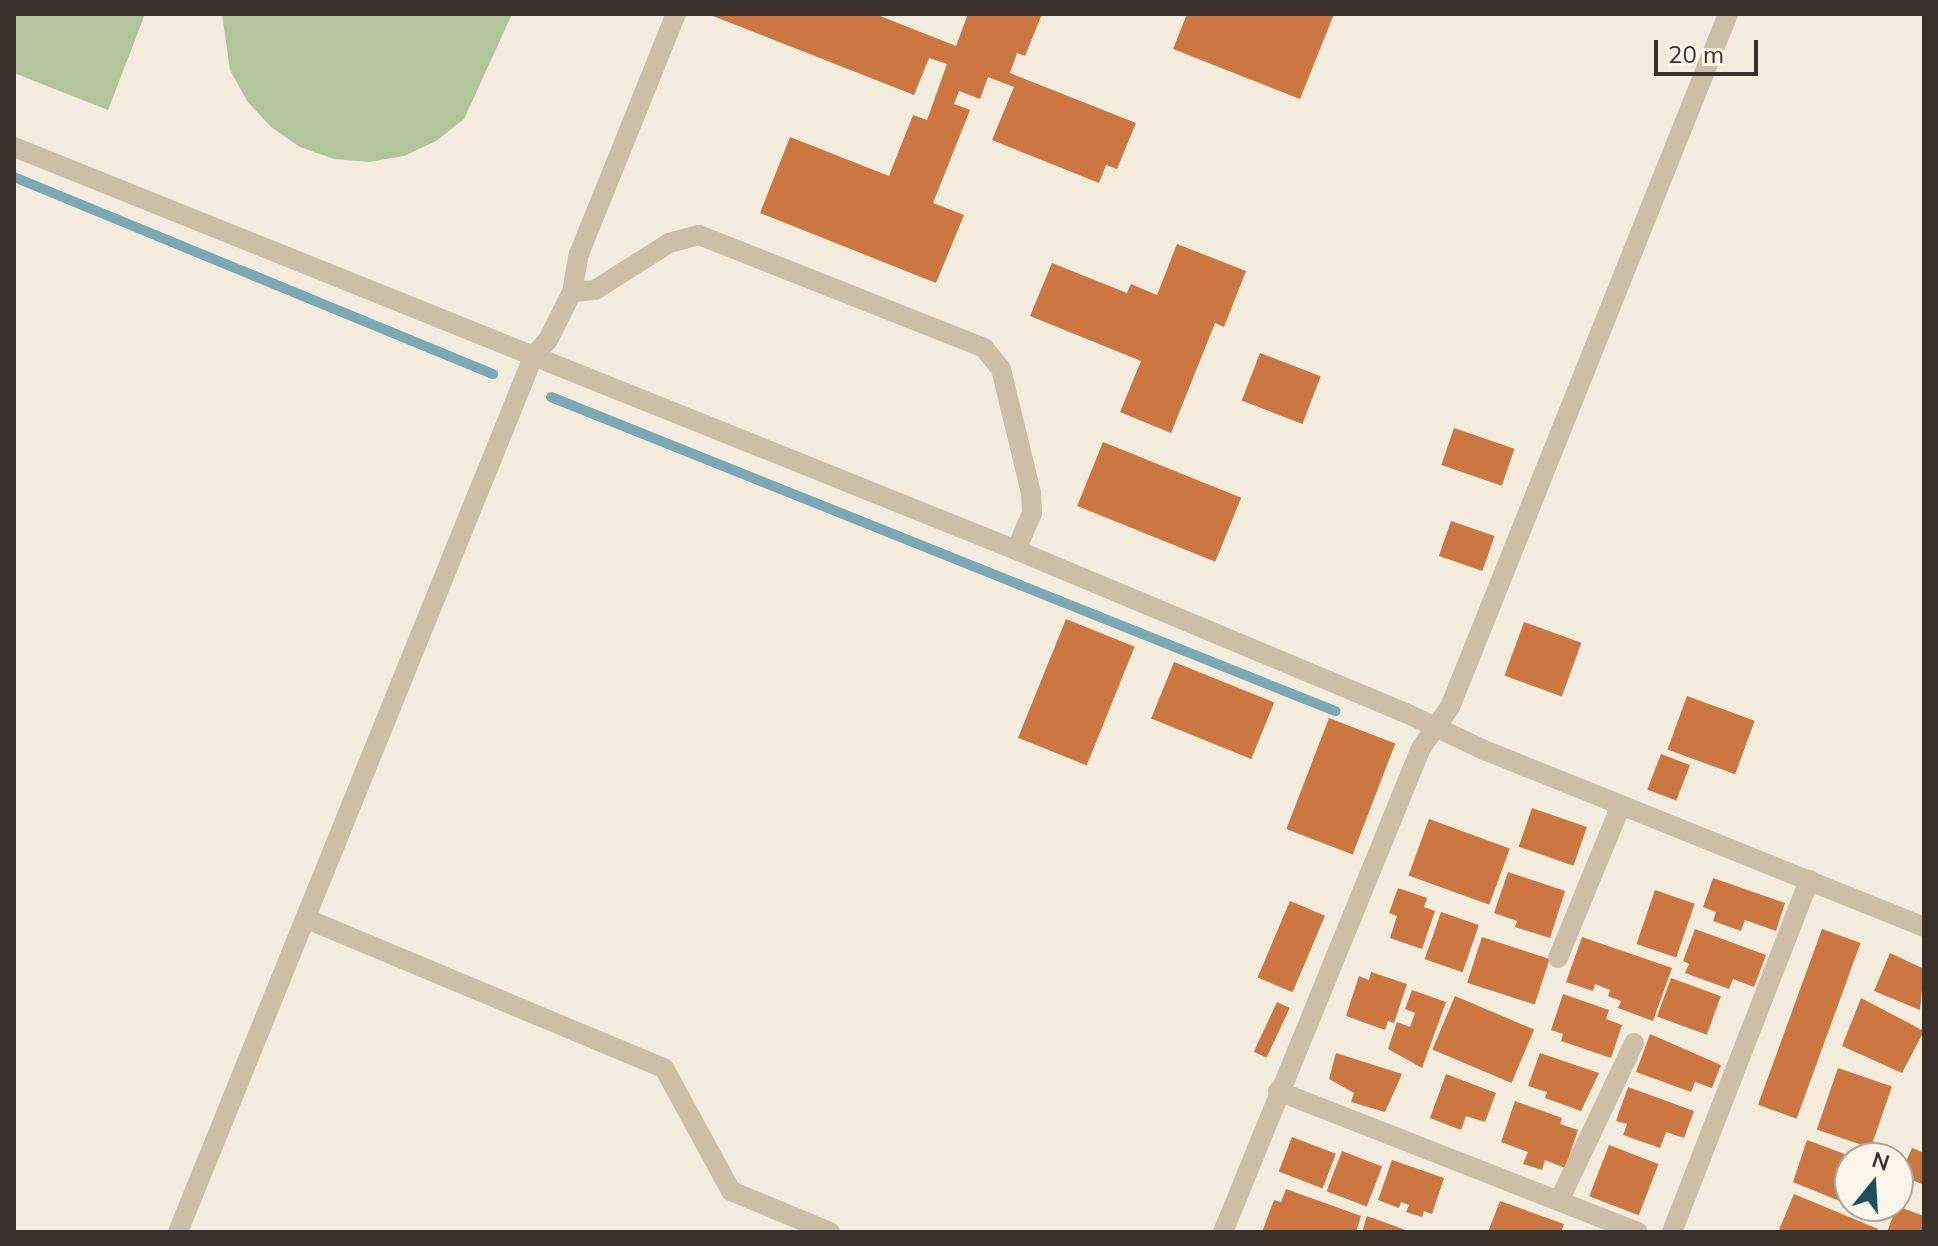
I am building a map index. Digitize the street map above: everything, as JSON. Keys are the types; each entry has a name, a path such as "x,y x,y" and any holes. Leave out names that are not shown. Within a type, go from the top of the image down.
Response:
{"street":[{"path":"178,1232 534,355 548,340 572,292 579,254 676,14"},
{"path":"1223,1232 1278,1091 1433,729 1450,707 1728,14"},
{"path":"14,147 1016,550 1406,713 1433,729 1924,927"},
{"path":"572,292 595,290 669,243 699,235 984,348 1001,369 1031,493 1032,513 1016,550"},
{"path":"1558,958 1621,805"},
{"path":"1672,1232 1809,880"},
{"path":"307,919 664,1068 731,1191 830,1232"},
{"path":"1559,1201 1634,1043"},
{"path":"1278,1091 1637,1232"}],"green space":[{"path":"14,14 145,14 108,110 14,73"},
{"path":"222,14 512,14 464,119 436,141 404,156 369,162 334,159 300,147 271,127 247,101 230,70"}],"building":[{"path":"708,14 875,14 956,46 968,14 1042,14 1025,56 1017,53 1010,73 1136,123 1117,169 1106,165 1099,183 992,140 1014,87 988,77 980,99 959,91 954,104 970,110 933,203 964,215 936,283 760,213 790,137 889,176 913,115 927,120 947,64 929,58 914,95"},
{"path":"1187,14 1334,14 1300,99 1173,49"},
{"path":"1177,244 1246,271 1224,327 1215,323 1171,433 1120,412 1141,361 1030,316 1052,263 1127,293 1131,284 1157,295"},
{"path":"1260,353 1321,376 1302,424 1242,401"},
{"path":"1454,428 1515,449 1502,486 1441,465"},
{"path":"1103,442 1241,498 1215,562 1077,506"},
{"path":"1451,521 1494,536 1482,571 1439,556"},
{"path":"1066,619 1135,647 1087,765 1018,738"},
{"path":"1524,622 1581,643 1562,696 1505,676"},
{"path":"1174,662 1274,702 1251,759 1151,719"},
{"path":"1687,696 1755,721 1735,774 1668,750"},
{"path":"1329,718 1395,743 1353,855 1286,829"},
{"path":"1661,754 1690,765 1676,801 1647,789"},
{"path":"1532,808 1587,827 1573,866 1519,847"},
{"path":"1429,819 1510,848 1489,905 1408,875"},
{"path":"1508,872 1565,891 1550,938 1515,927 1517,921 1494,913"},
{"path":"1713,878 1785,903 1776,931 1745,920 1741,931 1713,921 1716,912 1703,907"},
{"path":"1398,888 1427,898 1424,907 1435,911 1422,949 1390,938 1397,916 1389,913"},
{"path":"1655,890 1695,904 1676,958 1636,944"},
{"path":"1290,901 1325,916 1293,992 1258,977"},
{"path":"1441,912 1479,925 1463,972 1425,959"},
{"path":"1695,929 1766,955 1754,987 1733,979 1729,989 1685,973 1689,964 1683,961"},
{"path":"1822,929 1861,943 1797,1119 1758,1105"},
{"path":"1482,937 1550,959 1535,1005 1467,983"},
{"path":"1582,937 1672,968 1653,1021 1618,1008 1621,1001 1608,996 1610,990 1595,984 1593,991 1566,982"},
{"path":"1890,953 1924,969 1920,1010 1874,991"},
{"path":"1371,972 1407,984 1394,1023 1388,1021 1385,1030 1346,1016 1359,976 1369,980"},
{"path":"1671,978 1721,996 1707,1035 1657,1017"},
{"path":"1412,990 1446,1002 1422,1068 1388,1049 1397,1022 1410,1027 1415,1013 1405,1009"},
{"path":"1563,994 1609,1010 1606,1019 1622,1025 1611,1058 1561,1041 1563,1034 1551,1030"},
{"path":"1455,996 1534,1030 1512,1083 1432,1049"},
{"path":"1861,998 1924,1031 1902,1073 1842,1046"},
{"path":"1277,1002 1290,1008 1266,1058 1254,1052"},
{"path":"1650,1034 1721,1065 1712,1088 1695,1082 1691,1092 1636,1072"},
{"path":"1336,1053 1402,1074 1385,1112 1351,1102 1354,1093 1329,1079"},
{"path":"1540,1053 1599,1073 1581,1111 1545,1098 1547,1092 1528,1086"},
{"path":"1838,1068 1892,1087 1873,1142 1853,1142 1817,1129"},
{"path":"1446,1074 1496,1093 1485,1122 1466,1116 1461,1130 1430,1118"},
{"path":"1628,1087 1694,1111 1684,1138 1666,1132 1660,1148 1623,1135 1627,1124 1616,1121"},
{"path":"1515,1101 1562,1118 1560,1124 1578,1130 1565,1168 1545,1160 1542,1170 1523,1164 1528,1152 1501,1142"},
{"path":"1292,1137 1336,1154 1323,1188 1279,1172"},
{"path":"1807,1140 1834,1150 1834,1199 1793,1182"},
{"path":"1609,1145 1658,1164 1639,1215 1589,1196"},
{"path":"1914,1149 1924,1153 1924,1185 1914,1181"},
{"path":"1342,1151 1382,1166 1367,1207 1327,1191"},
{"path":"1392,1160 1444,1178 1432,1214 1424,1211 1422,1217 1406,1212 1409,1205 1401,1202 1399,1208 1378,1200"},
{"path":"1286,1189 1361,1216 1356,1232 1262,1232 1274,1200 1281,1202"},
{"path":"1794,1194 1834,1211 1834,1222 1861,1222 1878,1229 1877,1232 1778,1232"},
{"path":"1500,1201 1564,1224 1561,1232 1488,1232"},
{"path":"1914,1212 1924,1216 1924,1232 1887,1232 1891,1222 1914,1222"},
{"path":"1367,1216 1411,1232 1362,1232"}],"waterway":[{"path":"14,177 493,374"},
{"path":"551,397 1335,711"}]}
